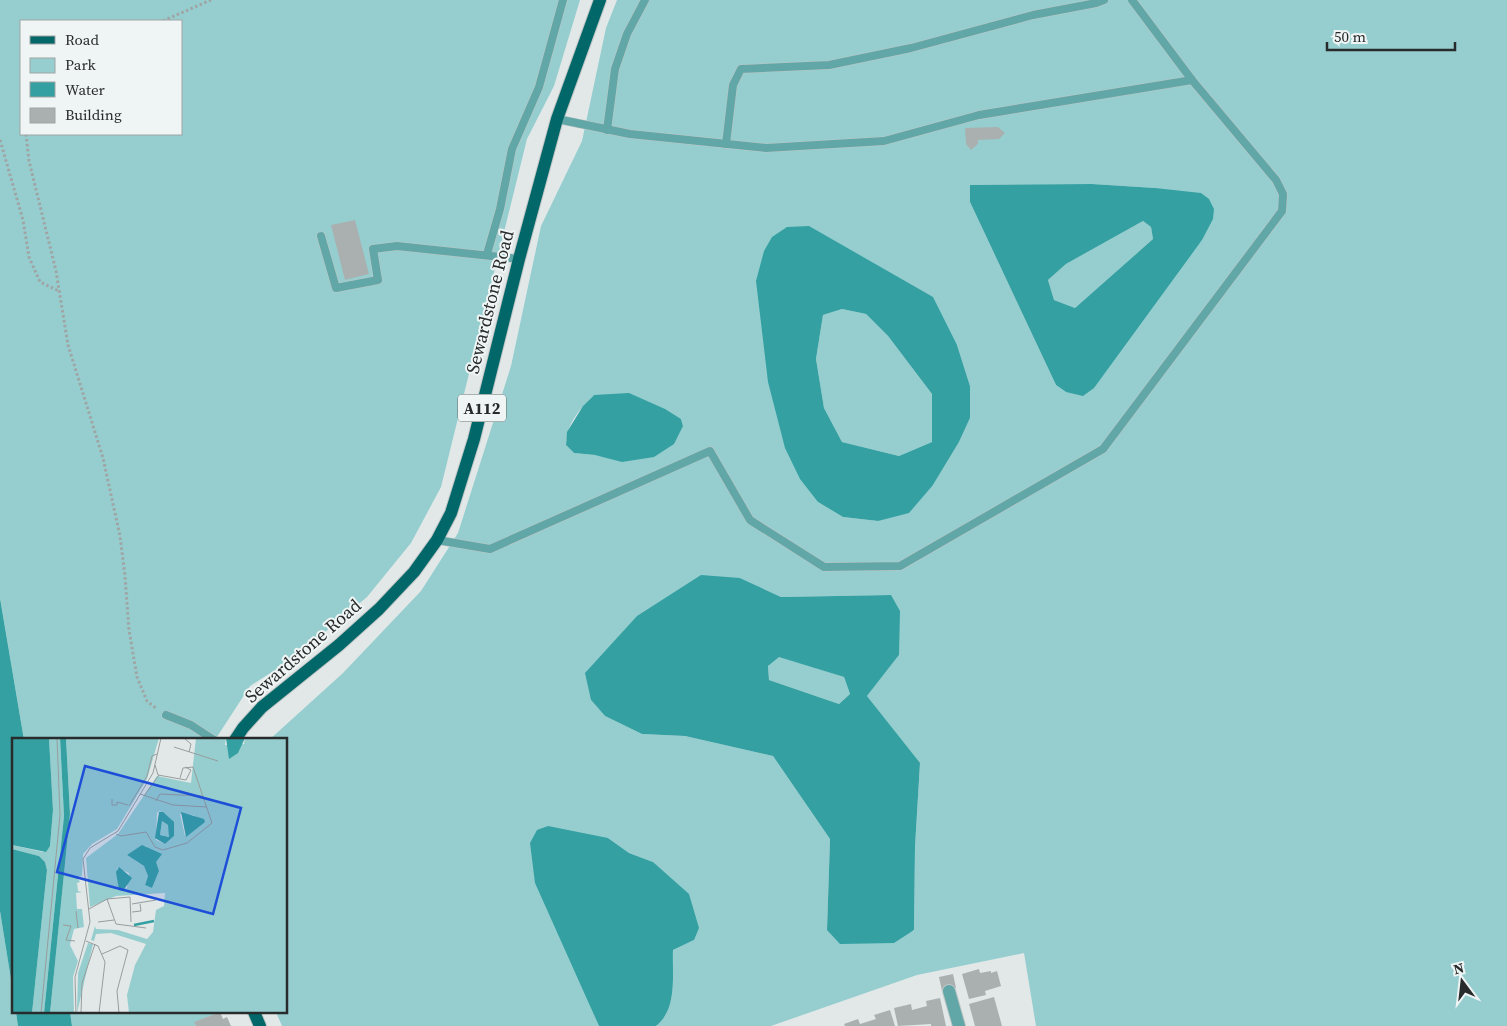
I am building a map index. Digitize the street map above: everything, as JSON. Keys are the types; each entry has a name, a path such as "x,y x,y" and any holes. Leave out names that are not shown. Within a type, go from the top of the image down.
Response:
{"main road":[{"name":"Sewardstone Road","path":"236,738 262,707 339,645 379,609 414,572 437,540 451,513 474,439 518,259 558,119 600,0"},
{"path":"255,1014 260,1026"}],"street":[{"path":"949,991 959,1026"}],"lane":[{"path":"487,254 500,209 512,149 539,87 563,0"},
{"path":"607,130 615,69 627,34 645,0"},
{"path":"726,144 733,85 741,69 829,66 911,48 1033,15 1104,0"},
{"path":"437,540 490,549 710,450 750,520 824,567 900,566 1103,449 1282,211 1283,194 1276,180 1192,80 1132,0"},
{"path":"558,119 607,130 766,148 884,141 979,115 1192,80"},
{"path":"321,236 336,288 378,280 373,249 397,246 487,254 518,259"},
{"path":"166,715 191,725 211,738"}],"path":[{"path":"165,20 211,0"},
{"path":"26,135 29,161 56,271 68,345 103,458 120,536 125,576 128,630 136,677 147,701 166,715"},
{"path":"0,140 23,220 29,256 40,282 60,292"}],"green space":[{"path":"0,0 580,0 554,86 527,139 441,487 411,543 367,597 294,658 250,686 216,738 24,738 0,597"},
{"path":"617,0 1507,0 1507,1026 1036,1026 1024,953 917,975 771,1026 656,1026 663,1019 671,1001 673,950 694,940 653,862 629,853 608,838 572,963 599,1026 282,1026 277,1014 288,1014 288,738 271,738 343,673 421,591 458,533 511,366 541,226 582,141 606,28","holes":["1092,184 1155,188 1202,240 1066,392 1056,385 970,202 970,185","809,226 957,345 970,386 970,418 959,442 933,485 878,521 843,517 818,502","594,395 616,397 661,409 681,419 683,426 595,455 574,453 566,445 571,423","740,578 781,597 891,595 899,655 867,696 920,764 915,847 914,931 827,930 830,839 773,756 685,736 642,734 605,716 591,700"]},
{"path":"1143,221 1151,227 1153,239 1075,308 1054,300 1048,280 1066,264"},
{"path":"842,309 866,314 888,336 932,394 932,442 899,456 842,442 824,408 816,359 823,315"},
{"path":"779,656 844,677 850,694 839,704 769,680 768,666"},
{"path":"0,911 12,986 12,1014 16,1014 18,1026 0,1026"},
{"path":"70,1014 215,1014 195,1022 196,1026 72,1026"}],"water":[{"path":"1092,184 1201,193 1209,199 1214,209 1213,219 1202,240 1094,388 1083,396 1066,392 1056,385 970,202 970,185","holes":["1143,221 1151,227 1153,239 1075,308 1054,300 1048,280 1066,264"]},
{"path":"809,226 933,297 957,345 970,386 970,418 959,442 933,485 909,513 878,521 843,517 818,502 800,479 785,448 768,382 756,281 764,251 772,237 787,227","holes":["842,309 866,314 888,336 932,394 932,442 899,456 842,442 824,408 816,359 823,315"]},
{"path":"629,393 665,409 681,419 683,426 674,444 654,457 622,462 595,455 574,453 566,445 567,432 583,406 594,395"},
{"path":"701,575 740,578 781,597 891,595 900,611 899,655 867,696 920,763 915,847 914,930 894,943 840,944 827,930 830,839 773,756 685,736 642,734 605,716 591,700 585,673 637,616","holes":["779,657 844,677 850,694 839,704 769,680 768,666"]},
{"path":"0,598 24,738 12,738 12,986 0,911"},
{"path":"548,826 608,838 629,853 653,862 689,894 699,928 694,940 673,950 671,1001 663,1019 656,1026 599,1026 535,883 530,843 537,830"},
{"path":"16,1014 70,1014 72,1026 18,1026"}],"building":[{"path":"998,127 1005,133 999,139 978,140 978,144 971,150 966,144 965,128"},
{"path":"355,220 369,274 345,280 331,225"},
{"path":"979,969 980,973 997,971 1001,986 985,991 986,995 969,999 962,974"},
{"path":"953,974 956,988 942,991 939,977"},
{"path":"994,997 1002,1026 975,1026 969,1004"},
{"path":"940,998 946,1026 931,1026 931,1024 898,1026 894,1008 911,1004 912,1010 927,1006 926,1001"},
{"path":"890,1010 895,1026 845,1026 844,1024 858,1019 860,1024 876,1019 874,1015"},
{"path":"215,1014 221,1014 223,1019 227,1017 231,1026 196,1026 194,1022"}]}
